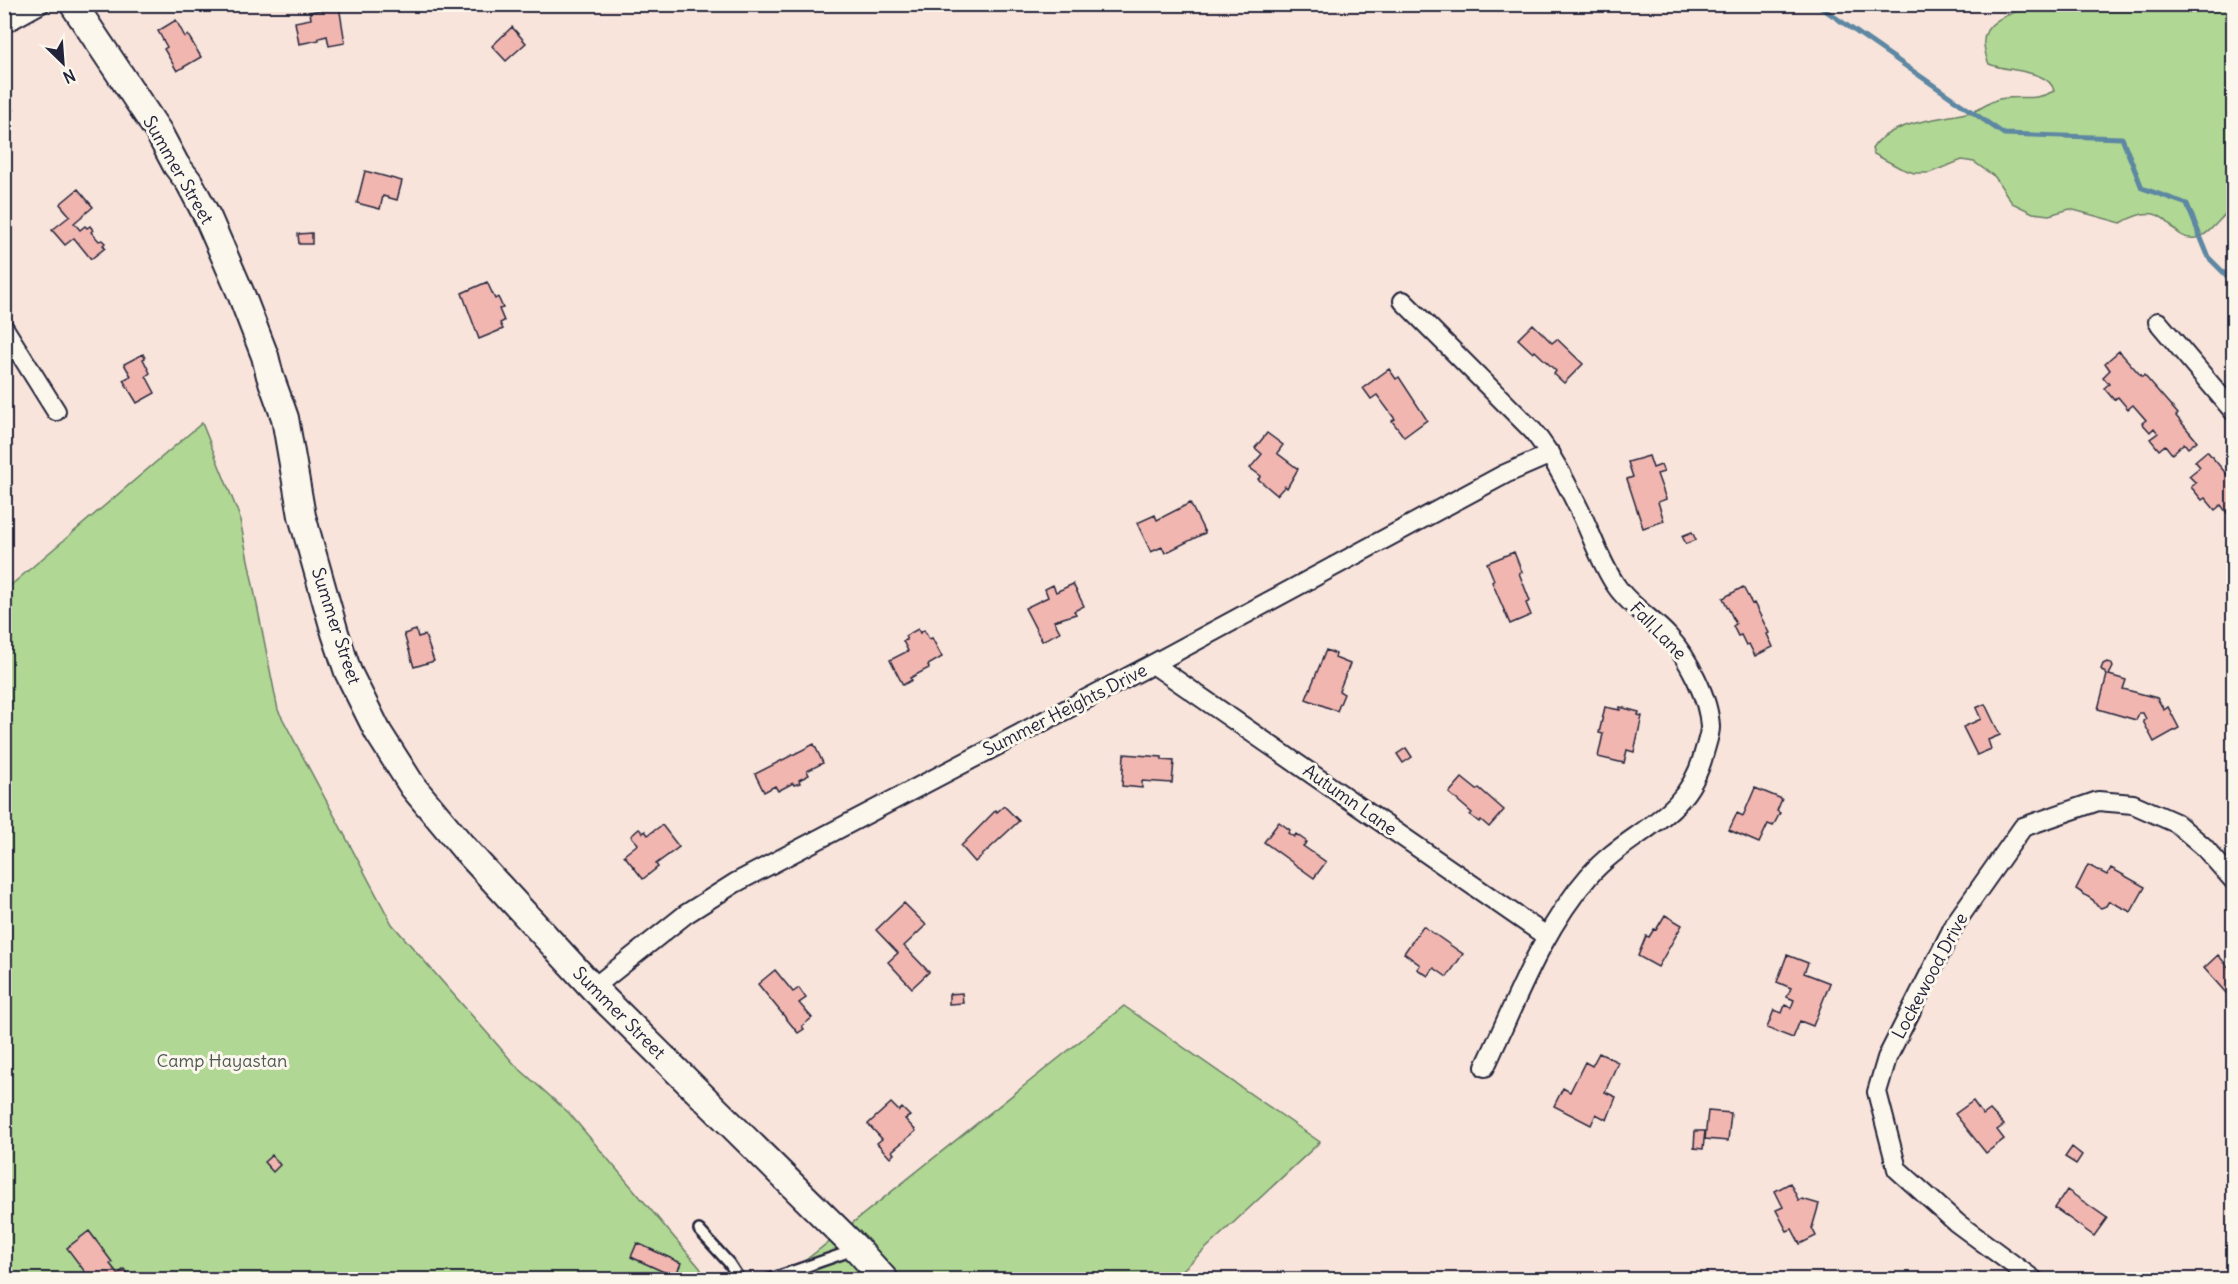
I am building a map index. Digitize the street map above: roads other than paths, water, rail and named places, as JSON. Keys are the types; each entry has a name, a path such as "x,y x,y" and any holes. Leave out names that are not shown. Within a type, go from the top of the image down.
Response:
{"main road":[{"name":"Summer Street","path":"73,4 158,131 176,165 189,182 208,218 241,294 265,356 285,418 302,516 334,633 348,672 378,732 413,787 463,848 593,988 857,1249 885,1280"}],"street":[{"path":"4,24 40,4"},
{"name":"Fall Lane","path":"1403,301 1533,431 1551,454 1582,514 1601,560 1617,588 1668,636 1688,662 1703,696 1710,727 1691,788 1668,813 1640,836 1612,853 1590,875 1566,905 1546,936 1485,1067"},
{"path":"2158,322 2234,412"},
{"path":"4,328 56,411"},
{"name":"Summer Heights Drive","path":"593,988 686,914 735,883 1153,664 1505,474 1551,454"},
{"name":"Autumn Lane","path":"1153,664 1546,936"},
{"name":"Lockewood Drive","path":"2034,1280 1956,1223 1897,1169 1876,1092 1887,1058 1956,922 2023,827 2098,801 2133,804 2176,823 2203,846 2234,881"}],"lane":[{"path":"699,1230 729,1263 740,1280"},
{"path":"767,1280 857,1249"}],"waterway":[{"path":"1816,4 2004,134 2122,138 2142,188 2187,204 2209,258 2234,283"}],"park label":[{"name":"Camp Hayastan","path":"222,1061"}]}
